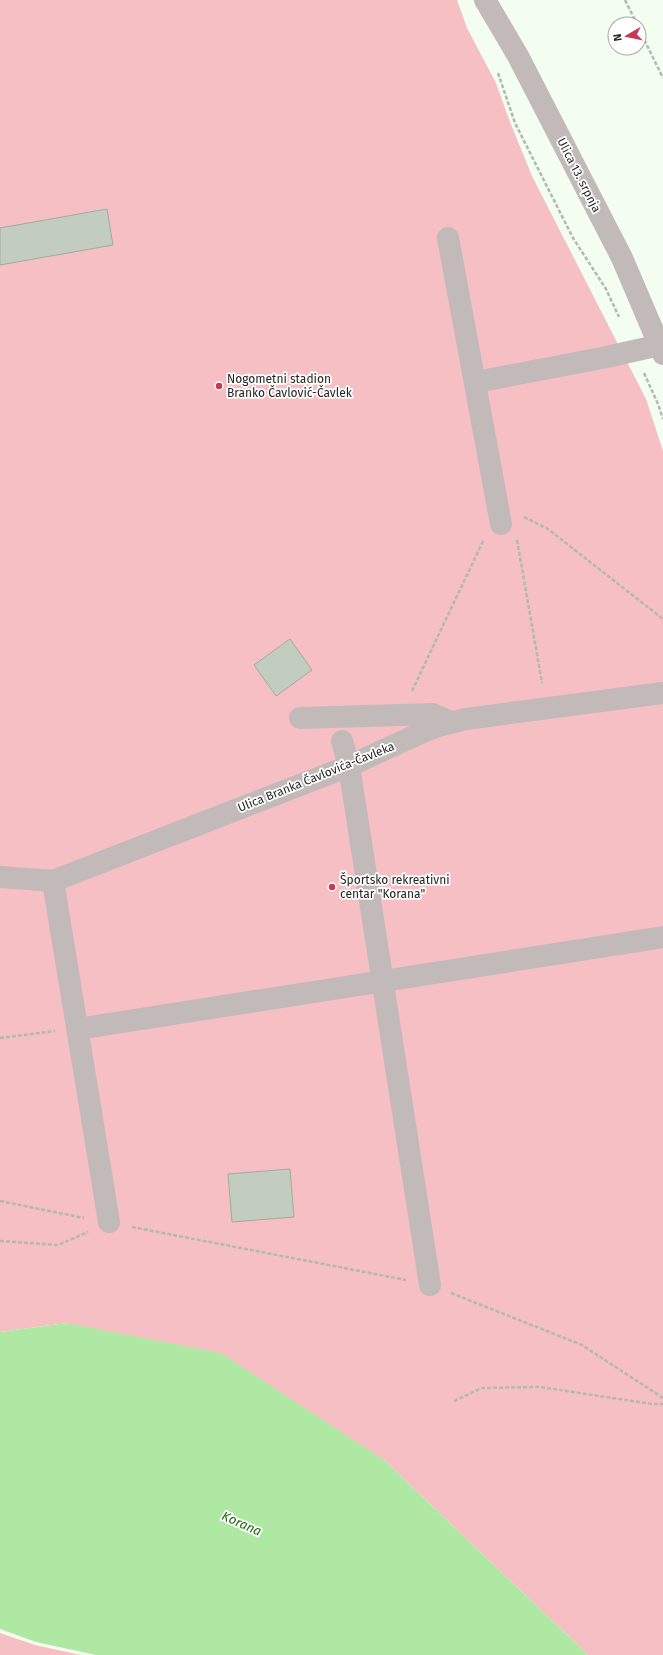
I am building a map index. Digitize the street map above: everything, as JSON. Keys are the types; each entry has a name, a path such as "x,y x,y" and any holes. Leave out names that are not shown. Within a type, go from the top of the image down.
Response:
{"street":[{"name":"Ulica 13. srpnja","path":"485,0 518,56 622,258 661,350"},
{"path":"448,238 476,382 508,523"},
{"path":"476,382 602,358 661,350"},
{"name":"Ulica Branka Čavlovića-Čavleka","path":"0,877 53,881 350,766 425,730 452,722 663,692"},
{"path":"300,718 432,714 452,722"},
{"path":"342,740 350,766 430,1285"},
{"path":"53,881 109,1222"},
{"path":"78,1029 663,937"}],"path":[{"path":"625,0 632,16"},
{"path":"647,45 663,78"},
{"path":"496,67 515,123 573,238 606,290 622,322"},
{"path":"644,373 663,419"},
{"path":"412,692 490,526 522,520 522,516 548,529 663,619"},
{"path":"508,523 542,683"},
{"path":"0,1038 78,1029"},
{"path":"0,1202 66,1214"},
{"path":"0,1241 58,1246 109,1222 430,1285 582,1345 663,1398"},
{"path":"454,1401 482,1388 540,1387 652,1404 663,1404"}],"shaded area":[{"name":"Športsko rekreativni centar \"Korana\"","path":"0,0 457,0 467,28 496,83 532,176 646,399 663,451 663,1655 588,1655 384,1460 67,1323 0,1332"},
{"path":"0,1633 35,1645 81,1655 0,1655"}],"water":[{"name":"Korana","path":"67,1323 221,1353 384,1460 588,1655 96,1655 36,1642 0,1629 0,1332"}],"building":[{"path":"107,209 113,245 0,265 0,228"},
{"path":"290,639 312,670 276,696 254,665"},
{"path":"290,1169 294,1217 232,1222 228,1174"}],"place":[{"name":"Nogometni stadion Branko Čavlović-Čavlek","path":"219,386"},
{"name":"Športsko rekreativni centar \"Korana\"","path":"332,887"}]}
